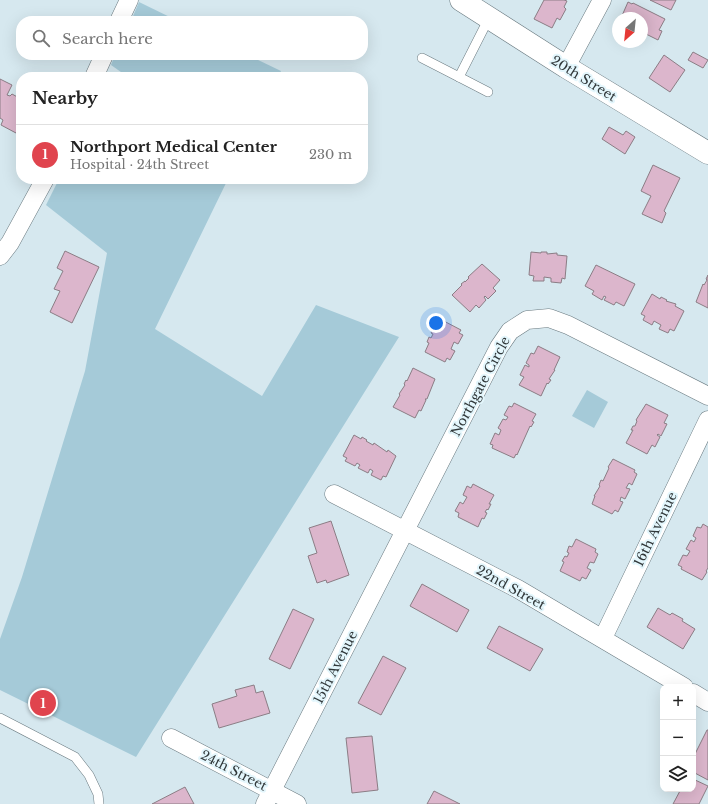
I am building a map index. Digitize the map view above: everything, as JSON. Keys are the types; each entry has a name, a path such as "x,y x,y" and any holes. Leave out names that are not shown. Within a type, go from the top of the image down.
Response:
{"street":[{"path":"121,16 129,0"},
{"name":"20th Street","path":"461,0 566,67 708,152"},
{"path":"566,67 602,0"},
{"path":"96,72 102,60"},
{"path":"0,256 10,244 42,184"},
{"name":"Northgate Circle","path":"404,530 499,347 510,331 527,320 549,318 568,325 708,396"},
{"name":"16th Avenue","path":"603,638 708,420"},
{"name":"22nd Street","path":"334,494 518,589 679,684"},
{"name":"15th Avenue","path":"268,797 404,530"},
{"path":"696,694 708,702"},
{"name":"24th Street","path":"171,738 268,797 297,804"}],"lane":[{"path":"459,77 489,18"},
{"path":"422,58 488,92"},
{"path":"0,718 75,757 89,775 98,794 99,804"}],"shaded area":[{"path":"139,2 168,16 133,16"},
{"path":"113,60 258,60 281,71 121,72 111,65"},
{"path":"56,184 226,184 155,329 262,396 316,305 399,337 136,757 0,690 0,639 22,577 85,371 107,253 46,205"},
{"path":"587,390 608,402 594,428 572,416"}],"building":[{"path":"544,0 567,1 564,7 566,9 560,20 557,18 552,28 534,19"},
{"path":"650,0 676,0 671,10"},
{"path":"628,2 665,19 659,30 662,31 658,40 648,35 648,12 624,12"},
{"path":"693,52 708,60 703,68 688,60"},
{"path":"664,55 685,70 670,92 649,78"},
{"path":"0,79 12,85 7,95 10,96 12,94 16,96 16,133 1,125 3,120 0,118"},
{"path":"609,127 623,135 626,131 635,137 625,154 602,139"},
{"path":"653,165 680,178 664,211 666,213 662,223 642,214 651,196 641,191"},
{"path":"65,251 99,267 72,323 50,312 60,291 54,289 63,271 57,268"},
{"path":"531,252 547,252 547,254 557,253 557,255 567,256 565,279 562,278 561,283 551,282 551,278 544,277 544,281 533,281 534,276 529,275"},
{"path":"482,264 500,280 493,288 496,291 488,299 485,296 484,297 486,300 479,308 476,305 470,312 452,295"},
{"path":"596,265 635,284 624,306 616,302 614,305 604,300 606,297 604,296 602,300 592,294 594,291 585,286"},
{"path":"708,275 708,308 696,302"},
{"path":"652,294 660,299 661,297 667,300 666,301 676,304 675,306 684,311 674,331 670,329 668,333 659,329 661,325 654,321 652,325 643,320 645,316 641,314"},
{"path":"440,319 461,330 459,333 463,335 458,344 454,342 451,349 455,351 450,360 447,358 445,362 425,352 429,343 427,342 429,337 431,338 433,334 431,333 434,327 436,328"},
{"path":"538,346 560,357 555,370 549,379 551,380 548,384 547,383 541,396 519,385 524,377 520,375 525,365 529,367 526,363 531,353 534,354"},
{"path":"413,368 435,379 421,411 419,410 415,418 393,407"},
{"path":"514,403 536,414 532,421 534,422 531,427 530,426 517,455 516,454 514,458 492,448 493,445 490,444 495,433 499,435 501,430 498,428 503,419 506,420 508,417 504,415 509,406 512,407"},
{"path":"646,404 668,415 664,423 667,424 661,436 658,434 657,435 660,437 655,447 652,445 647,454 626,443 633,430 631,430 633,426 635,426 636,420"},
{"path":"354,435 361,439 362,437 373,445 374,443 387,452 388,450 396,456 386,477 383,476 381,480 371,475 373,471 370,469 368,473 358,468 360,465 357,463 355,466 345,461 347,458 343,456"},
{"path":"613,459 635,470 634,472 637,474 632,485 629,483 626,488 630,489 625,499 621,497 620,501 623,502 618,512 615,510 612,514 592,504 601,480 603,481 609,468 608,467"},
{"path":"473,484 494,495 489,504 491,504 488,510 487,509 485,512 487,513 484,519 482,518 478,527 458,517 459,513 455,511 460,502 463,504 467,497 463,495 467,486 471,488"},
{"path":"331,521 349,575 327,583 326,580 317,583 308,556 317,553 309,528"},
{"path":"703,524 708,527 708,568 702,580 681,569 682,567 678,565 683,555 687,556 690,551 686,549 691,540 694,542 696,538 693,536 697,527 701,528"},
{"path":"576,539 596,549 595,552 598,554 594,563 590,562 587,568 591,570 586,579 582,577 580,581 560,571 564,562 562,561 569,553 567,552 569,546 572,547"},
{"path":"422,584 469,610 457,632 410,606"},
{"path":"658,608 670,615 672,613 683,619 682,621 695,629 683,649 647,627"},
{"path":"293,609 314,619 290,669 269,659"},
{"path":"499,626 543,649 530,671 487,648"},
{"path":"383,656 406,668 381,715 358,703"},
{"path":"254,685 256,693 263,691 270,713 219,728 212,704 237,696 235,690"},
{"path":"708,730 708,780 696,774 696,752"},
{"path":"372,736 378,790 352,793 346,738"},
{"path":"696,780 708,786 699,804 673,804 679,792 696,792"},
{"path":"185,787 194,804 152,804"},
{"path":"434,791 460,804 427,804"}],"place":[{"name":"Northport Medical Center","path":"43,703"}]}
